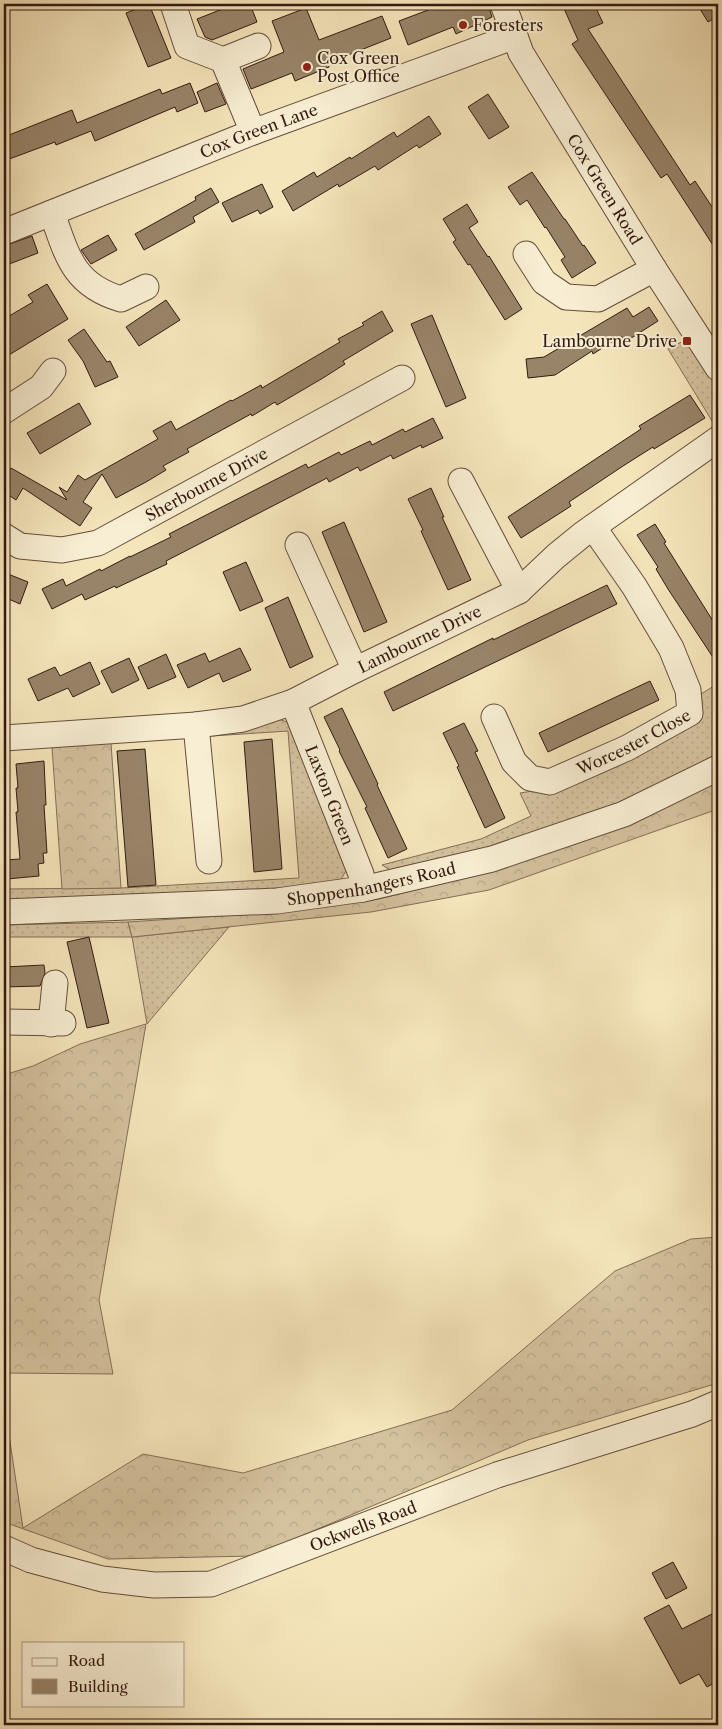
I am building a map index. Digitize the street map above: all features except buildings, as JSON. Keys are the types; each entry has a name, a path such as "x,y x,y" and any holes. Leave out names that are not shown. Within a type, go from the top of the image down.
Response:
{"street":[{"path":"173,4 187,46 223,60 258,46"},
{"name":"Cox Green Road","path":"503,4 521,54 654,270 718,368"},
{"name":"Cox Green Lane","path":"4,232 252,132 515,36"},
{"path":"223,60 252,132"},
{"path":"52,213 68,256 80,276 103,294 121,299 146,286"},
{"path":"526,254 544,282 566,297 598,299 654,270"},
{"path":"4,411 41,387 52,371"},
{"name":"Sherbourne Drive","path":"4,536 20,546 62,550 98,543 403,380"},
{"name":"Lambourne Drive","path":"4,738 196,725 243,719 293,702 519,591 556,556 593,527 718,438"},
{"path":"461,481 481,501 519,591"},
{"name":"Worcester Close","path":"494,718 514,762 530,778 550,782 627,748 690,713 688,690 670,648 634,586 593,527"},
{"path":"298,545 355,670"},
{"name":"Laxton Green","path":"293,702 361,874 363,889"},
{"path":"196,725 209,861"},
{"name":"Shoppenhangers Road","path":"4,912 277,901 363,889 492,859 624,814 718,768"},
{"path":"4,1022 57,1024 56,983"},
{"name":"Ockwells Road","path":"4,1548 30,1560 102,1579 154,1585 212,1584 497,1475 692,1414 718,1403"}],"green space":[{"path":"691,337 718,377 717,429 668,349"},
{"path":"714,686 718,692 718,758 620,805 490,851 395,873 382,865 481,839 531,816 520,793 546,789"},
{"path":"275,718 290,723 347,869 339,883 300,888 4,904 4,889 121,888 299,878 288,731 212,736"},
{"path":"111,743 121,888 62,889 52,747"},
{"path":"718,782 718,809 489,890 371,912 132,937 128,922 266,913 379,899 496,869 629,825"},
{"path":"128,922 132,937 4,937 4,925"},
{"path":"229,927 147,1024 132,937"},
{"path":"146,1024 99,1300 113,1374 4,1373 4,1075 33,1066 80,1044"},
{"path":"718,1237 718,1383 528,1440 254,1556 108,1559 4,1522 4,1402 23,1528 143,1454 243,1473 452,1410 615,1271 691,1239"}],"place":[{"name":"Foresters","path":"463,25"},
{"name":"Cox Green Post Office","path":"307,67"},
{"name":"Lambourne Drive","path":"687,341"}]}
